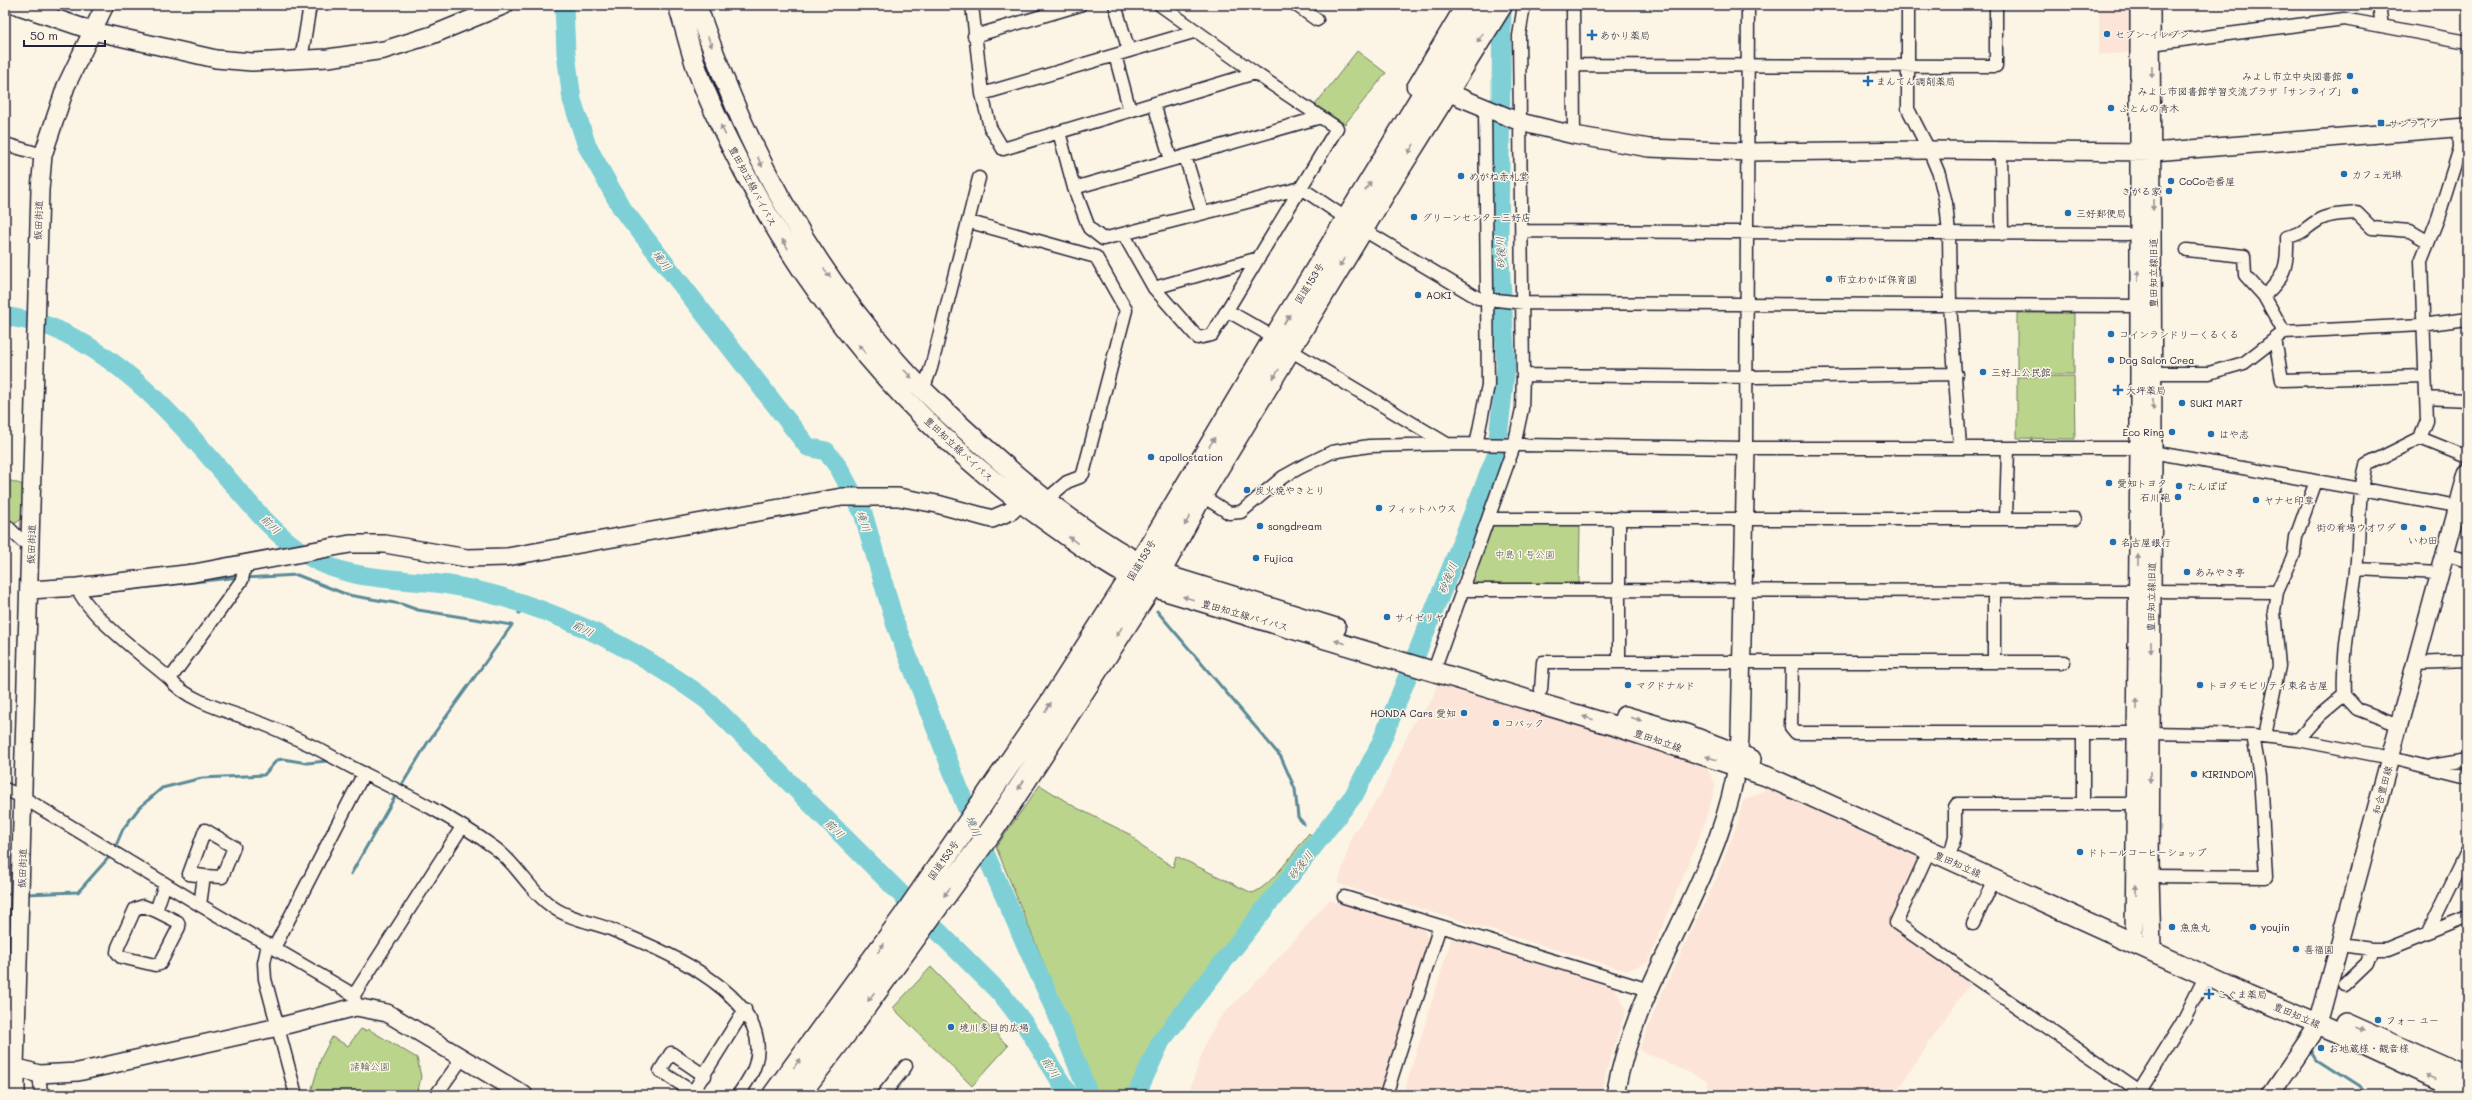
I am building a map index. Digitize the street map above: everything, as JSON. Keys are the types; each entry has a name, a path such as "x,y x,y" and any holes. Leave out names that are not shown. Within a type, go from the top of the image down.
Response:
{"highway":[{"name":"国道153号","path":"798,1095 847,1031 995,826 1043,753 1145,575 1355,224 1478,5"},
{"name":"国道153号","path":"1355,224 1447,92 1501,5"},
{"name":"国道153号","path":"774,1095 904,917 1025,739 1145,575 1201,495 1282,344"}],"main road":[{"name":"豊田知立線バイパス","path":"678,5 697,71 714,113 761,206 793,258 846,330 896,388 982,472 1020,502 1104,563 1436,665"},
{"name":"豊田知立線バイパス","path":"697,5 737,112 762,166 827,274 882,346 923,390 1045,501 1111,547 1145,575"},
{"name":"豊田知立線","path":"1436,665 1541,690 1686,734 1766,776 1929,851 1994,880 2152,943 2319,1019 2458,1088"},
{"name":"豊田知立線","path":"1436,665 1738,760 1952,848 2134,936"},
{"name":"豊田知立線","path":"2152,943 2206,975 2319,1019"},
{"name":"飯田街道","path":"10,1066 15,1095"}],"street":[{"path":"16,5 93,31 216,60 252,62 301,60 384,50 432,35 505,5"},
{"name":"飯田街道","path":"10,1066 24,798 37,337 38,228 44,155 66,86 105,5"},
{"path":"301,60 310,5"},
{"path":"972,5 974,36 982,94 990,127 1003,149 1255,73"},
{"path":"974,36 1080,5"},
{"path":"1115,5 1129,51"},
{"path":"1124,235 1154,288 1198,338 1212,335 1228,311 1337,128 1255,73 1160,5"},
{"path":"1296,5 1318,20"},
{"path":"1413,87 1462,5"},
{"path":"1436,665 1488,519 1509,445 1522,409 1524,303 1519,36 1524,5"},
{"path":"1573,5 1574,135"},
{"path":"1615,1095 1632,1030 1700,880 1720,831 1738,760 1747,376 1746,233 1749,152 1748,5"},
{"path":"1908,5 1908,109 1929,150 1939,174 1946,203 1949,234 1950,304 1960,448"},
{"path":"1574,65 1748,67 1908,65 1996,66 1996,5"},
{"name":"豊田知立線旧道","path":"2139,5 2146,152 2153,373 2146,450"},
{"name":"豊田知立線旧道","path":"2134,936 2144,733 2146,450 2138,306 2152,5"},
{"path":"2379,5 2382,26"},
{"path":"2151,44 2344,19 2467,42"},
{"path":"982,94 1197,31"},
{"path":"1115,55 1130,111"},
{"path":"1447,92 1485,110 1520,122 1574,135 1649,148 1749,152 1929,150 2146,152 2465,126 2460,148 2438,218 2427,241 2421,261 2422,325 2427,421 2420,438 2366,465 2360,489 2356,569 2343,668 2344,695 2357,709 2399,725"},
{"path":"1154,104 1171,160"},
{"path":"1478,445 1488,385 1485,110"},
{"path":"1074,188 1321,117"},
{"path":"1059,132 1074,188 1089,228 1094,234 1104,239 1124,235 1202,212 1300,188 1355,224 1478,298 1486,300 1524,303 2138,306"},
{"path":"5,144 44,155"},
{"path":"2001,151 2002,234"},
{"path":"1185,156 1202,212"},
{"path":"923,390 931,368 970,222 979,178"},
{"path":"2264,296 2282,278 2286,264 2287,237 2301,235 2317,221 2329,217 2357,213 2372,228 2410,231 2427,241"},
{"path":"970,222 1096,257 1126,310 1083,474 1080,477 1066,482 1045,501"},
{"path":"1522,231 2128,234"},
{"path":"2187,250 2244,256 2246,276 2264,296 2280,335 2282,380 2425,376"},
{"path":"1154,288 1259,258"},
{"path":"1228,311 1447,444"},
{"path":"2153,373 2209,373 2244,363 2280,335 2422,325 2467,319"},
{"path":"1523,375 1747,376 1956,374"},
{"path":"2426,398 2467,400"},
{"path":"2420,438 2467,457"},
{"path":"1201,495 1229,513 1241,512 1283,477 1332,452 1369,446 1447,444 1746,448 2008,448 2146,450 2316,482 2463,507"},
{"path":"2006,519 2008,448"},
{"name":"和合豊田線","path":"2271,1095 2312,1035 2319,1019 2391,758 2445,554 2463,507 2467,473"},
{"path":"2150,876 2266,877 2259,736 2279,666 2274,611 2277,592 2294,554 2296,537 2316,482"},
{"path":"30,590 77,587 194,574 326,548 373,544 467,558 507,557 806,502 842,497 880,496 937,504 992,519 1012,511 1020,502"},
{"path":"1488,519 1619,518 1984,521 2006,519 2075,519"},
{"path":"1619,518 1619,662"},
{"path":"5,524 22,542 31,543"},
{"path":"2445,554 2467,562"},
{"path":"170,679 242,580 246,564"},
{"path":"2356,569 2440,573"},
{"path":"77,587 83,599 97,614 176,686 187,694 256,721 312,746 409,794 496,849 516,869 534,891 554,908 649,946 728,992 745,1010 754,1028 757,1059 751,1075 738,1095"},
{"path":"1462,590 2277,592"},
{"path":"1994,592 1994,662"},
{"path":"2415,663 2467,661"},
{"path":"1541,690 1543,662 2064,662"},
{"path":"1792,662 1791,727 1796,733 2144,733 2259,736 2298,740 2391,758 2429,766 2467,777"},
{"path":"2298,740 2319,716 2344,695"},
{"name":"豊田知立線旧道","path":"2144,733 2152,943"},
{"path":"2083,734 2083,804"},
{"path":"2429,766 2467,760"},
{"path":"296,1095 264,971 264,957 364,773"},
{"path":"5,789 24,798 200,905 271,946 355,1001 387,1013 464,1057 524,1095"},
{"path":"1952,848 1955,836 1955,807 1957,804 2125,804"},
{"path":"10,1066 39,1074 78,1072 278,1027 355,1001 462,827"},
{"path":"1929,851 1896,923 2141,1093 2182,1023 2206,975"},
{"path":"2428,932 2467,852"},
{"path":"200,905 204,876"},
{"path":"1973,924 1994,880"},
{"path":"156,911 165,884"},
{"path":"1344,897 1649,990"},
{"path":"143,906 156,911 178,922 179,927 162,963 155,965 121,957 118,952 118,947 135,908 143,906"},
{"path":"2340,945 2372,949 2388,948 2467,916"},
{"path":"1386,1095 1440,926"},
{"path":"2344,985 2367,963 2372,949"},
{"path":"704,1076 745,1010"},
{"path":"436,1095 464,1057"},
{"path":"883,1095 906,1066"},
{"path":"39,1074 41,1092 46,1095"}],"shaded area":[{"path":"2099,5 2131,5 2131,53 2099,55"},
{"path":"1437,683 1705,765 1716,785 1703,828 1648,962 1627,971 1338,884 1352,835 1381,794 1413,723 1432,700"},
{"path":"1767,789 1924,860 1893,923 1973,979 1894,1095 1707,1095 1707,1081 1639,1050 1660,997 1716,879 1737,824 1743,801"},
{"path":"1329,900 1422,926 1428,938 1381,1095 1188,1095 1205,1044 1220,1017 1264,974"},
{"path":"1452,936 1614,986 1626,1009 1606,1073 1602,1095 1403,1095"}],"green space":[{"path":"1357,51 1386,73 1345,124 1315,105"},
{"path":"2017,313 2074,313 2074,374 2017,374"},
{"path":"2074,376 2075,439 2017,438 2017,377"},
{"path":"5,479 23,485 23,518 16,523 5,518"},
{"name":"中島１号公園","path":"1493,523 1580,525 1579,584 1470,585"},
{"path":"1040,785 1075,807 1131,835 1141,846 1173,867 1176,856 1252,893 1259,890 1275,876 1309,833 1313,837 1146,1055 1130,1095 1098,1095 996,847"},
{"name":"境川多目的広場","path":"931,967 1008,1046 972,1086 893,1008"},
{"name":"諸輪公園","path":"361,1029 366,1031 368,1029 417,1058 421,1077 417,1095 310,1095 321,1058 332,1037 348,1046"}],"waterway":[{"name":"境川","path":"564,5 566,53 572,100 587,146 621,207 808,447 826,451 839,468 863,513 895,623 977,835 1059,1019 1089,1095"},
{"name":"砂後川","path":"1136,1095 1161,1041 1354,795 1380,745 1496,456 1506,366 1499,241 1502,5"},
{"name":"前川","path":"5,316 35,322 53,328 79,340 126,372 188,432 264,519 285,539 308,556 341,571 377,578 449,585 483,592 551,614 618,644 649,662 708,701 1003,996 1026,1026 1069,1095"},
{"path":"244,578 297,575 348,595 401,604 418,610 512,625 428,742 400,788"},
{"path":"88,594 239,577"},
{"path":"519,613 522,603"},
{"path":"1157,611 1281,757 1295,789 1298,817 1304,824"},
{"path":"114,850 123,829 139,808 162,788 202,778 264,775 277,760 283,759 307,763 331,762"},
{"path":"351,874 397,793"},
{"path":"25,894 78,892 111,855"},
{"path":"5,894 15,894"},
{"path":"2313,1051 2318,1059 2360,1086 2362,1089 2362,1095"}],"place":[{"name":"セブン-イレブン","path":"2107,34"},
{"name":"あかり薬局","path":"1592,35"},
{"name":"みよし市立中央図書館","path":"2350,76"},
{"name":"まんてん調剤薬局","path":"1868,81"},
{"name":"みよし市図書館学習交流プラザ「サンライブ」","path":"2355,91"},
{"name":"ふとんの青木","path":"2111,108"},
{"name":"サンライブ","path":"2381,123"},
{"name":"カフェ光琳","path":"2344,174"},
{"name":"めがね赤札堂","path":"1461,176"},
{"name":"CoCo壱番屋","path":"2171,181"},
{"name":"きがる家","path":"2169,191"},
{"name":"三好郵便局","path":"2068,213"},
{"name":"グリーンセンター三好店","path":"1414,217"},
{"name":"市立わかば保育園","path":"1829,279"},
{"name":"AOKI","path":"1418,295"},
{"name":"コインランドリーくるくる","path":"2111,334"},
{"name":"Dog Salon Crea","path":"2111,360"},
{"name":"三好上公民館","path":"1983,372"},
{"name":"大坪薬局","path":"2118,390"},
{"name":"SUKI MART","path":"2182,403"},
{"name":"Eco Ring","path":"2172,432"},
{"name":"はや志","path":"2211,434"},
{"name":"apollostation","path":"1151,457"},
{"name":"愛知トヨタ","path":"2109,483"},
{"name":"たんぽぽ","path":"2179,486"},
{"name":"炭火焼やきとり","path":"1247,490"},
{"name":"石川鞄","path":"2178,497"},
{"name":"ヤナセ印章","path":"2256,500"},
{"name":"フィットハウス","path":"1379,508"},
{"name":"songdream","path":"1260,526"},
{"name":"街の肴場ウオワダ","path":"2404,527"},
{"name":"いわ田","path":"2423,528"},
{"name":"名古屋銀行","path":"2113,542"},
{"name":"Fujica","path":"1256,558"},
{"name":"あみやき亭","path":"2187,572"},
{"name":"サイゼリヤ","path":"1387,617"},
{"name":"マクドナルド","path":"1628,685"},
{"name":"トヨタモビリティ東名古屋","path":"2200,685"},
{"name":"HONDA Cars 愛知","path":"1464,713"},
{"name":"コバック","path":"1496,723"},
{"name":"KIRINDOM","path":"2194,774"},
{"name":"ドトールコーヒーショップ","path":"2080,852"},
{"name":"魚魚丸","path":"2172,927"},
{"name":"youjin","path":"2253,927"},
{"name":"喜福園","path":"2296,949"},
{"name":"こぐま薬局","path":"2209,994"},
{"name":"フォー ユー","path":"2378,1020"},
{"name":"境川多目的広場","path":"951,1027"},
{"name":"お地蔵様・観音様","path":"2321,1048"}]}
